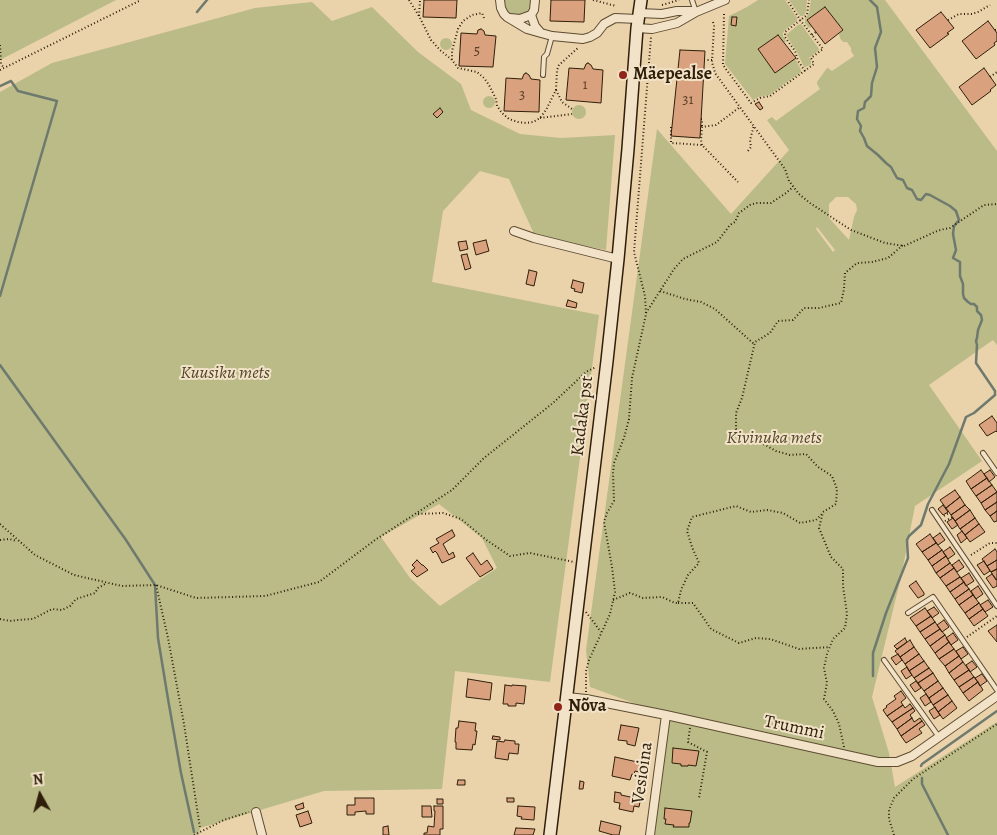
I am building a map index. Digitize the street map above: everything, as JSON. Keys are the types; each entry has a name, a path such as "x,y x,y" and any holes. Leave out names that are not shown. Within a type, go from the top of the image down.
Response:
{"main road":[{"name":"Kadaka pst","path":"550,835 607,361 641,0"}],"street":[{"path":"500,0 504,14 527,29 552,36 583,39 597,33 604,24 615,18 638,20 677,11 696,12"},
{"path":"507,17 520,19 531,15 534,10 535,0"},
{"path":"638,20 652,29 677,23 696,12 725,0"},
{"path":"531,15 541,33"},
{"path":"514,232 618,259"},
{"name":"Trummi","path":"566,697 586,699 666,715 878,762 897,762 912,756 997,696"},
{"name":"Vesioina","path":"650,835 666,715"},
{"path":"256,812 262,835"}],"lane":[{"path":"692,0 696,12"},
{"path":"543,75 544,57 547,54 552,36"},
{"path":"984,454 997,473"},
{"path":"932,510 997,606"},
{"path":"908,613 933,597 997,690"},
{"path":"884,660 939,737"}],"path":[{"path":"0,70 141,0"},
{"path":"409,0 431,40 458,68 477,72 484,78 496,98 502,113 509,119 526,123 540,118 572,114"},
{"path":"419,16 420,0"},
{"path":"593,0 616,6"},
{"path":"659,6 678,0"},
{"path":"724,14 723,65 751,103 760,98 770,96 805,71 814,64 811,58 823,49 787,0"},
{"path":"805,71 798,61 795,51 785,37 785,32 807,15 810,0"},
{"path":"948,20 959,14 978,12 990,5"},
{"path":"452,60 452,51 458,29 463,21 472,15 482,13 484,18"},
{"path":"712,22 714,26 712,60 715,73 785,169 788,182 810,203 851,230 885,243 903,246"},
{"path":"812,35 816,32"},
{"path":"586,694 585,671 610,614 615,592 604,522 614,501 614,463 629,419 632,378 646,314 634,252 651,35"},
{"path":"540,118 556,90 559,65 582,44"},
{"path":"0,45 4,68"},
{"path":"704,60 712,60"},
{"path":"990,76 997,72"},
{"path":"556,90 562,102 572,109"},
{"path":"702,127 716,125 741,107"},
{"path":"701,118 702,146 738,182"},
{"path":"748,151 751,148 750,140 754,124"},
{"path":"671,127 671,143 702,146"},
{"path":"646,314 674,269 683,259 717,242 730,225 735,222 739,214 750,205 771,202 793,187"},
{"path":"678,603 688,574 699,563 687,531 692,517 736,506 751,512 767,510 784,513 800,523 816,520 836,504 837,489 832,476 818,467 806,454 790,455 775,450 736,429 736,413 742,398 755,342 770,333 778,321 793,320 804,308 819,308 841,303 845,273 857,263 888,258 903,246 937,231 950,228 984,205 997,204"},
{"path":"660,291 701,302 716,309 755,344"},
{"path":"0,525 35,556 74,575 122,586 156,585 196,598 265,596 319,582 375,540 452,490 484,458 553,403 586,372 607,361"},
{"path":"824,512 819,528 831,557 843,569 843,586 848,614 845,628 833,639 824,668 827,683 824,699 833,711 839,724 844,744 844,755"},
{"path":"944,516 949,512"},
{"path":"416,514 443,513 460,519 510,556 530,553 583,563"},
{"path":"947,520 952,517"},
{"path":"0,540 20,541"},
{"path":"965,559 990,543 997,543"},
{"path":"0,619 10,622 33,619 52,609 62,610 70,606 76,599 95,593 98,588 107,582"},
{"path":"156,585 184,724 200,828"},
{"path":"613,600 630,593 643,598 662,597 675,603 692,602 710,629 739,643 756,638 770,639 799,649 830,647"},
{"path":"587,605 586,613 601,632"},
{"path":"963,640 997,616"},
{"path":"692,721 688,742 707,752 699,798"},
{"path":"894,835 889,819 889,810 894,798 913,779 997,724"},
{"path":"194,835 224,820 250,811 256,812"}],"green space":[{"path":"0,0 116,0 0,60"},
{"path":"504,0 532,0 532,5 523,15 514,16 506,10"},
{"path":"758,0 785,0 797,21 783,33 786,41 784,43 778,35 758,49 775,73 795,59 790,49 801,70 801,72 769,95 753,100 725,64 729,16"},
{"path":"789,0 807,0 806,12 803,16 800,16"},
{"name":"Kivinuka mets","path":"811,0 885,0 997,151 997,345 993,340 929,385 982,461 915,506 901,577 872,697 889,753 895,787 997,722 997,835 650,835 666,715 590,687 586,650 657,129 731,214 789,150 767,120 772,117 776,121 820,89 817,82 827,68 832,71 854,56 847,42 843,42 840,38 839,34 843,30 825,7 807,20 812,27 809,28 805,23 805,19 809,13","holes":["836,197 848,197 856,204 857,210 849,240 829,218 829,204","817,227 835,250 833,252 816,229"]},
{"name":"Kuusiku mets","path":"312,2 332,21 372,7 418,52 461,84 471,110 520,134 561,138 615,135 606,250 535,236 509,179 480,171 443,211 432,282 599,315 550,682 455,671 442,789 324,791 200,828 199,835 0,835 0,92 52,63 255,8","holes":["439,504 482,538 497,568 440,606 410,578 381,537"]},
{"path":"801,24 819,49 809,58 811,64 806,67 804,67 786,35"},
{"path":"448,38 451,39 451,49 444,50 441,49 440,42 441,39"},
{"path":"487,96 491,96 495,102 491,108 487,108 483,104 483,100"},
{"path":"579,105 584,107 586,112 584,117 579,119 574,117 572,112 574,107"}],"building":[{"path":"424,0 457,0 456,18 423,17"},
{"path":"551,0 585,0 584,22 550,21"},
{"path":"825,7 843,30 825,44 807,20"},
{"path":"941,12 954,28 930,48 916,30"},
{"path":"732,17 737,17 736,26 731,25"},
{"path":"988,21 997,33 997,41 994,43 995,45 976,59 962,41"},
{"path":"481,29 485,35 496,36 493,67 459,66 461,33 477,34 478,30"},
{"path":"778,35 796,58 775,73 758,49"},
{"path":"680,50 705,51 700,138 671,136"},
{"path":"588,63 593,69 603,70 601,103 566,100 569,68 584,69"},
{"path":"984,68 996,85 972,105 959,87"},
{"path":"526,73 531,79 540,80 539,112 504,111 506,78 522,79"},
{"path":"759,102 763,108 760,110 755,104"},
{"path":"440,108 443,112 437,118 433,114"},
{"path":"486,240 489,251 476,255 473,243"},
{"path":"466,241 468,249 460,251 458,242"},
{"path":"467,254 471,268 465,270 461,255"},
{"path":"529,270 537,272 534,286 526,284"},
{"path":"573,280 584,283 582,293 571,288"},
{"path":"568,300 577,303 576,308 566,306"},
{"path":"992,416 997,423 997,432 987,436 979,425"},
{"path":"981,470 987,478 971,489 966,481"},
{"path":"990,470 995,477 989,482 984,474"},
{"path":"987,478 992,485 976,496 971,489"},
{"path":"992,485 997,492 981,503 976,496"},
{"path":"955,490 960,497 946,508 940,500"},
{"path":"997,492 997,502 985,510 981,503"},
{"path":"960,497 965,505 951,515 946,508"},
{"path":"997,502 997,511 990,516 985,510"},
{"path":"943,505 948,512 943,515 938,509"},
{"path":"965,505 970,510 955,521 951,515"},
{"path":"970,510 975,518 960,529 955,521"},
{"path":"997,511 997,521 994,522 990,516"},
{"path":"953,518 958,525 952,529 947,522"},
{"path":"975,518 979,524 965,535 960,529"},
{"path":"979,524 985,532 970,542 965,535"},
{"path":"452,530 455,536 443,544 449,555 453,552 455,557 442,563 437,553 435,551 433,553 430,548 439,543 436,539"},
{"path":"962,531 967,538 961,543 957,535"},
{"path":"940,533 945,540 938,545 933,538"},
{"path":"930,534 936,543 922,552 916,544"},
{"path":"936,543 942,550 928,560 922,552"},
{"path":"950,547 955,554 948,559 943,552"},
{"path":"995,549 997,560 987,566 982,559"},
{"path":"942,550 946,556 932,566 928,560"},
{"path":"473,553 481,565 487,560 493,569 480,577 466,558"},
{"path":"946,556 950,563 936,573 932,566"},
{"path":"417,560 428,570 417,577 411,571 415,568 412,565"},
{"path":"959,560 964,567 957,572 952,565"},
{"path":"997,560 997,569 991,572 987,566"},
{"path":"984,561 990,571 984,575 977,565"},
{"path":"950,563 954,568 940,578 936,573"},
{"path":"954,568 960,577 946,586 940,578"},
{"path":"997,569 997,579 996,580 991,572"},
{"path":"969,573 974,581 966,586 961,578"},
{"path":"992,574 997,580 997,586 993,588 986,578"},
{"path":"960,577 964,582 950,592 946,586"},
{"path":"916,581 924,593 924,595 918,598 909,586"},
{"path":"964,582 969,589 955,599 950,592"},
{"path":"978,586 983,594 976,599 971,591"},
{"path":"969,589 973,595 959,605 955,599"},
{"path":"973,595 979,603 965,613 959,605"},
{"path":"988,600 993,607 985,612 980,605"},
{"path":"979,603 983,609 969,619 965,613"},
{"path":"934,607 939,613 932,618 927,611"},
{"path":"925,608 931,616 916,626 910,618"},
{"path":"983,609 988,616 974,626 969,619"},
{"path":"931,616 935,622 920,632 916,626"},
{"path":"944,620 949,627 942,632 937,625"},
{"path":"935,622 940,629 925,639 920,632"},
{"path":"997,625 997,642 988,631"},
{"path":"940,629 945,635 930,646 925,639"},
{"path":"953,633 958,640 951,645 946,638"},
{"path":"945,635 949,642 935,653 930,646"},
{"path":"905,638 907,642 897,649 894,646"},
{"path":"910,640 914,647 900,657 895,651"},
{"path":"949,642 954,649 939,659 935,653"},
{"path":"914,647 919,654 905,664 900,657"},
{"path":"963,647 968,654 961,659 956,651"},
{"path":"954,649 959,656 945,666 939,659"},
{"path":"898,654 902,660 896,665 891,658"},
{"path":"919,654 924,661 909,671 905,664"},
{"path":"959,656 963,662 949,673 945,666"},
{"path":"924,661 929,668 914,678 909,671"},
{"path":"972,661 977,667 970,672 966,665"},
{"path":"963,662 969,670 954,680 949,673"},
{"path":"907,667 912,675 906,679 901,671"},
{"path":"929,668 933,673 918,683 914,678"},
{"path":"969,670 974,677 959,687 954,680"},
{"path":"933,673 938,681 924,691 918,683"},
{"path":"982,674 987,681 980,686 975,678"},
{"path":"974,677 978,682 963,693 959,687"},
{"path":"468,679 492,683 490,700 466,697"},
{"path":"916,681 921,688 915,692 910,685"},
{"path":"938,681 943,688 929,698 924,691"},
{"path":"978,682 983,690 969,701 963,693"},
{"path":"505,685 526,686 524,704 516,703 516,706 508,706 508,704 503,704"},
{"path":"943,688 948,695 933,705 929,698"},
{"path":"901,691 906,698 901,702 903,705 887,716 883,710 896,699 894,696"},
{"path":"926,694 931,702 925,706 920,698"},
{"path":"948,695 952,701 938,712 933,705"},
{"path":"952,701 957,708 943,719 938,712"},
{"path":"910,704 913,708 892,722 887,716 903,705 905,708"},
{"path":"935,707 940,715 934,719 929,711"},
{"path":"913,708 915,711 910,715 912,718 897,729 892,722"},
{"path":"912,718 914,722 920,718 922,721 901,736 897,729"},
{"path":"459,721 476,723 475,745 473,744 472,750 456,749 456,728 458,728"},
{"path":"922,721 925,725 919,729 922,733 906,743 901,736"},
{"path":"621,725 639,728 635,746 627,744 627,741 618,740"},
{"path":"493,736 500,737 500,740 492,739"},
{"path":"505,740 515,741 515,744 519,744 518,754 509,753 508,760 495,758 497,741 504,742"},
{"path":"673,748 699,751 696,766 681,766 681,764 672,763"},
{"path":"615,757 642,763 639,772 635,771 630,780 612,776"},
{"path":"458,780 465,780 465,785 457,785"},
{"path":"580,781 584,782 583,789 579,789"},
{"path":"615,792 635,798 636,796 641,797 639,807 634,806 633,812 619,809 620,803 614,802"},
{"path":"355,798 374,798 374,814 366,814 366,811 355,812 355,815 347,815 347,805 355,805"},
{"path":"507,798 514,798 514,802 507,802"},
{"path":"437,799 443,799 443,804 437,804"},
{"path":"303,803 304,808 297,810 295,806"},
{"path":"422,806 431,806 432,817 422,817"},
{"path":"434,806 443,806 443,829 440,829 440,835 424,835 424,833 427,833 428,826 434,827"},
{"path":"518,806 535,807 534,820 521,819 522,817 517,816"},
{"path":"665,808 692,811 689,827 673,827 674,825 665,824"},
{"path":"308,811 312,823 300,827 296,815"},
{"path":"601,821 621,826 619,835 599,831"},
{"path":"388,826 389,835 383,835 383,827"},
{"path":"516,828 535,829 533,835 514,835"}],"waterway":[{"path":"197,12 207,0"},
{"path":"870,0 877,7 881,32 875,48 877,67 872,83 871,96 865,102 864,108 858,111 857,119 861,126 860,131 867,146 891,167 897,178 903,180 907,188 912,190 917,199 921,200 926,194 930,195 956,211 959,220 954,226 953,234 956,250 953,258 960,262 960,276 963,284 964,298 971,304 974,304 981,315 982,320 976,341 976,363 995,391 995,395 974,413 966,417 949,464 928,504 921,525 907,540 908,558 886,613 873,653 873,676"},
{"path":"0,86 11,81 18,91 57,101 0,296"},
{"path":"0,365 126,540 155,585 158,638 181,773 194,832"},
{"path":"921,766 997,711"},
{"path":"922,778 922,784 948,835"}],"place":[{"name":"Mäepealse","path":"623,75"},
{"name":"Nõva","path":"558,707"}]}
